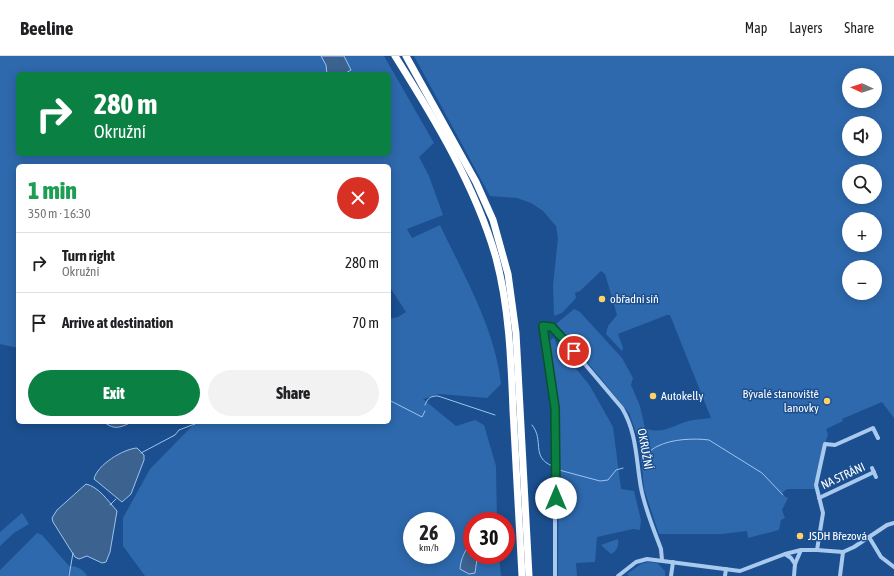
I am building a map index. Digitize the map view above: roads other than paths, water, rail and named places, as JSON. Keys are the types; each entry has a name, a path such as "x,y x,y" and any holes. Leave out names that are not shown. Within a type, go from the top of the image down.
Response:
{"highway":[{"path":"395,56 452,155 477,204 485,224 500,277 508,334 522,576"},
{"path":"406,56 486,204 493,220 508,274 516,333 529,576"}],"street":[{"name":"OKRUŽNÍ","path":"555,576 555,408 543,326 552,327 556,330 622,408 627,417 634,438 641,489 661,550 662,560"},
{"name":"NA STRÁNI","path":"817,550 823,513 816,488 825,444 835,445 873,428 878,438"},
{"name":"NA STRÁNI","path":"820,498 874,472"},
{"path":"618,576 642,560 662,560 740,570 784,554 801,550 843,552 854,548 869,537 894,523"},
{"path":"869,537 881,557 894,567"},
{"path":"794,576 795,564 801,550"},
{"path":"840,576 843,552"},
{"path":"784,554 791,558 795,564"},
{"path":"671,576 673,562"},
{"path":"725,576 726,569"},
{"path":"739,576 740,570"}],"waterway":[{"path":"425,405 430,398 433,396 438,396 495,415"},
{"path":"391,401 422,417 425,411"},
{"path":"141,453 175,435 179,430 195,424"},
{"path":"532,425 538,437 539,453 541,458 552,466"},
{"path":"642,461 655,447 670,442 697,439 709,440 762,473 783,495"},
{"path":"559,470 600,481 608,480 616,470 623,468"},
{"path":"110,505 116,499"},
{"path":"69,576 73,553"}],"place":[{"name":"obřadní síň","path":"602,299"},
{"name":"Autokelly","path":"653,396"},
{"name":"Bývalé stanoviště lanovky","path":"827,401"},
{"name":"JSDH Březová","path":"800,536"}]}
